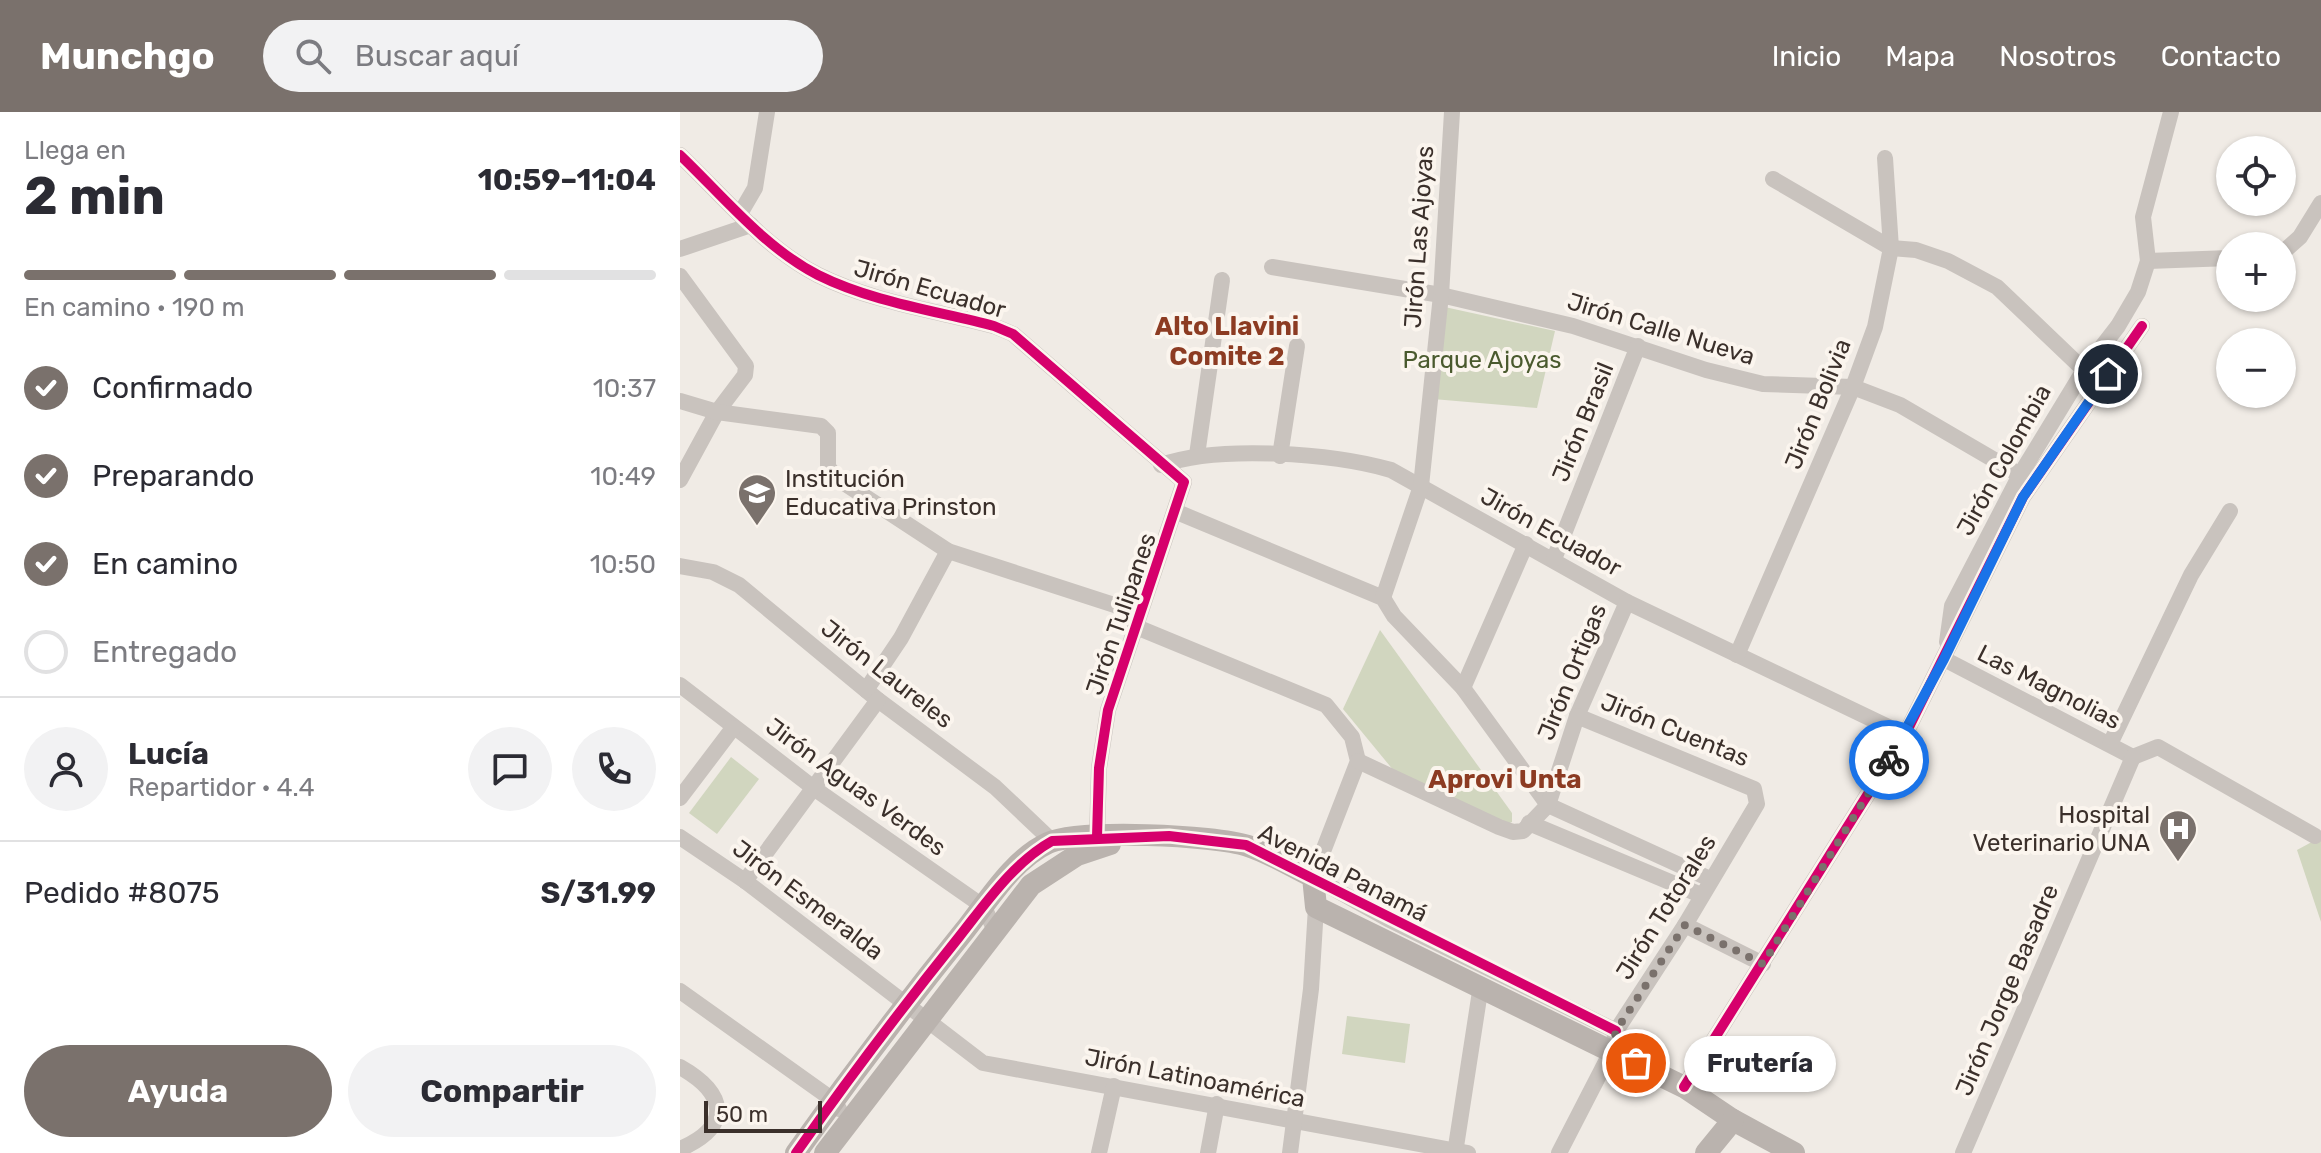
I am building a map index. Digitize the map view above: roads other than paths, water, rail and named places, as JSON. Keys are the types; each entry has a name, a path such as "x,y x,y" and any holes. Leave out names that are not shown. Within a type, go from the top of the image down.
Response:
{"street":[{"path":"680,249 746,219 755,188 767,112"},
{"name":"Jirón Las Ajoyas","path":"1383,598 1421,486 1441,295 1452,112"},
{"name":"Jirón Colombia","path":"1944,659 1952,606 2020,475 2084,370 2118,326 2138,292 2148,261 2143,217 2171,112"},
{"name":"Jirón Ecuador","path":"680,155 746,219 818,275 859,291 994,326 1013,334 1161,465 1197,455 1280,456 1361,462 1391,470 1627,602 1905,735"},
{"name":"Jirón Bolivia","path":"1737,655 1853,387 1875,327 1891,248 1885,158"},
{"path":"1773,179 1891,248 1916,250 1948,261 1997,287 2084,370"},
{"path":"2296,241 2321,203"},
{"path":"2148,261 2216,259"},
{"name":"Jirón Calle Nueva","path":"1272,267 1441,295 1638,346 1706,370 1763,384 1853,387 1900,405 2020,475"},
{"path":"680,276 743,358 745,375 717,412 680,480"},
{"path":"1197,455 1222,280"},
{"name":"Jirón Colombia","path":"1684,1087 1905,735 2023,497 2142,326"},
{"path":"1280,456 1297,346"},
{"name":"Jirón Brasil","path":"1554,559 1638,346"},
{"path":"680,401 717,412 821,426 828,433 828,467 838,479 948,551 1137,619 1326,705 1352,737 1358,761 1313,877"},
{"name":"Jirón Tulipanes","path":"1097,837 1099,768 1108,710 1137,619 1177,512 1184,482 1161,465"},
{"path":"2110,744 2191,575 2230,511"},
{"path":"1177,512 1383,598 1394,616 1463,688 1548,805 1710,879"},
{"path":"1463,688 1526,544"},
{"path":"745,881 815,789 872,695 948,551"},
{"name":"Jirón Laureles","path":"680,566 713,572 739,585 872,695 995,787 1052,841"},
{"name":"Jirón Ortigas","path":"1548,805 1577,716 1627,602"},
{"name":"Las Magnolias","path":"1944,659 2133,757"},
{"name":"Jirón Aguas Verdes","path":"680,685 815,789 984,907"},
{"name":"Jirón Cuentas","path":"1577,716 1754,789"},
{"path":"680,798 733,728"},
{"path":"2133,757 2158,747 2315,836"},
{"name":"Jirón Jorge Basadre","path":"1963,1153 2133,757"},
{"path":"1358,761 1513,832 1523,831 1548,805"},
{"name":"Jirón Totorales","path":"1559,1153 1614,1040 1757,804 1754,789"},
{"path":"1529,823 1701,895"},
{"name":"Avenida Panamá","path":"829,1151 924,1021 1031,885 1077,855 1134,836"},
{"name":"Avenida Panamá","path":"1052,841 1134,836 1246,845 1313,877 1614,1040 1733,1120 1794,1153"},
{"name":"Jirón Esmeralda","path":"680,837 745,881 924,1021"},
{"path":"796,1153 905,1004 1005,880 1052,841"},
{"name":"Avenida Panamá","path":"1313,877 1316,907 1481,985 1614,1040"},
{"path":"984,907 996,933"},
{"path":"1290,1153 1311,989 1316,907"},
{"path":"1685,925 1763,964"},
{"path":"1460,1152 1481,985"},
{"path":"680,991 833,1100 848,1123"},
{"name":"Jirón Latinoamérica","path":"924,1021 983,1063 1217,1104 1293,1122 1460,1152"},
{"path":"680,1067 708,1087 718,1110 716,1124 706,1136 680,1149"},
{"path":"1099,1153 1114,1086"},
{"path":"1208,1153 1217,1104"},
{"path":"1706,1153 1733,1120"}],"place":[{"name":"Institución Educativa Prinston","path":"757,527"},
{"name":"Hospital Veterinario UNA","path":"2178,863"},
{"name":"Frutería","path":"1636,1063"}],"district":[{"name":"Alto Llavini Comite 2","path":"1227,341"},
{"name":"Aprovi Unta","path":"1505,779"}],"park label":[{"name":"Parque Ajoyas","path":"1482,360"}]}
